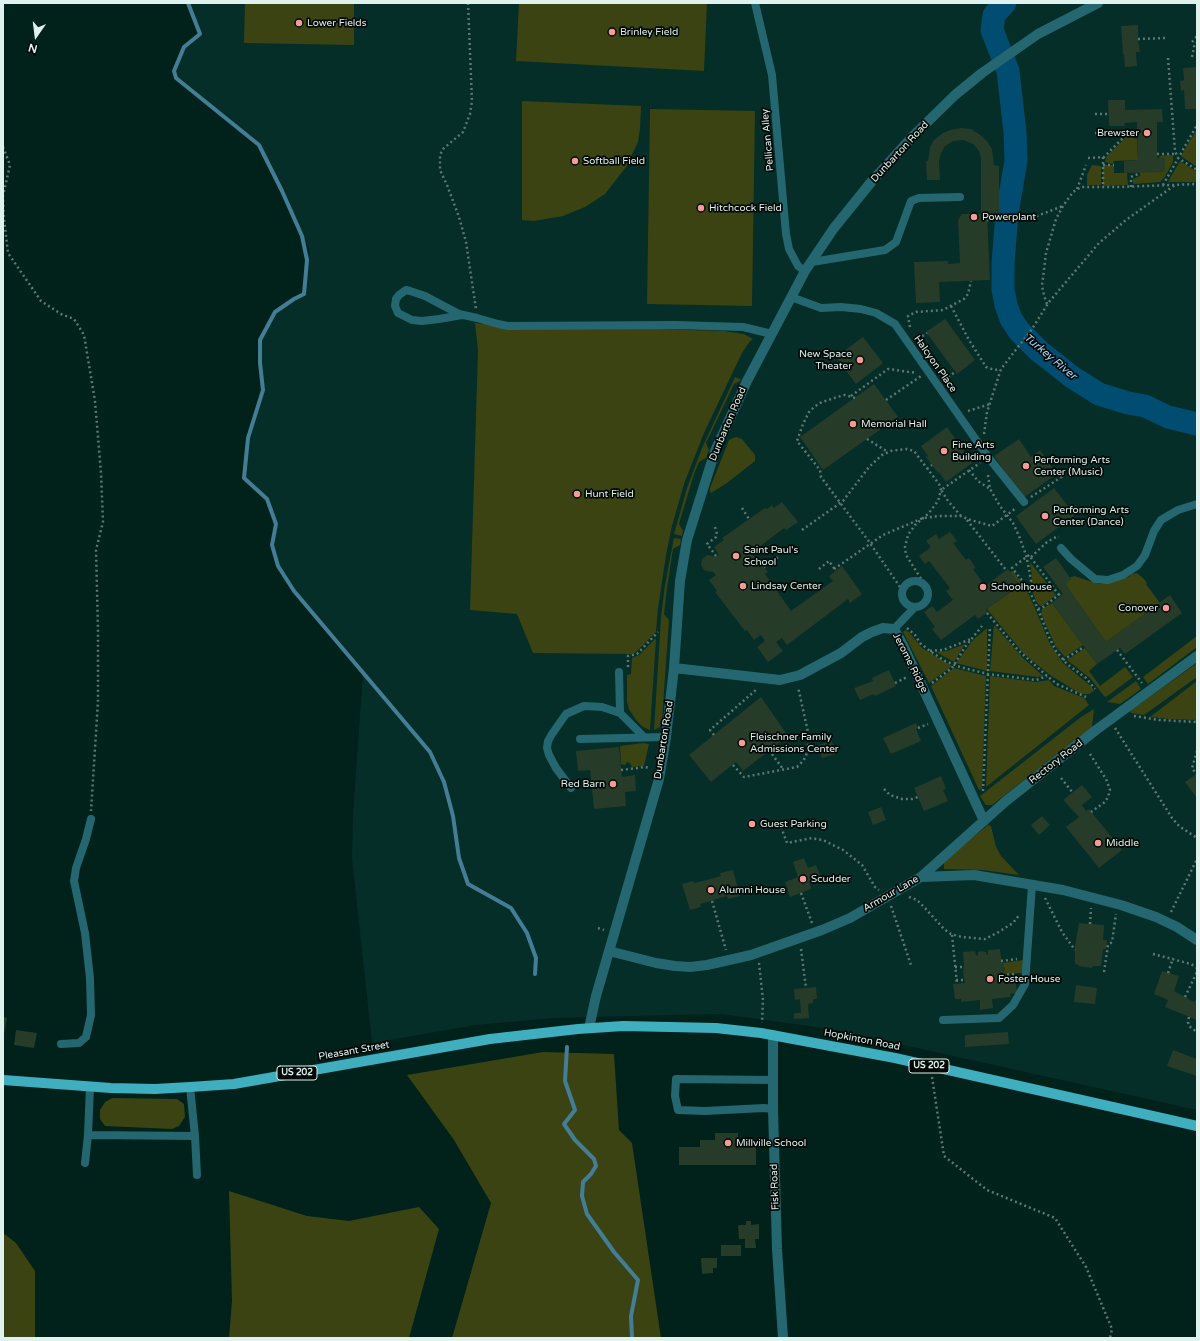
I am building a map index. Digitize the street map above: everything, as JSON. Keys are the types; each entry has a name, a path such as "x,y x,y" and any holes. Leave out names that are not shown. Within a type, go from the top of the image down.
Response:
{"main road":[{"name":"Hopkinton Road","path":"589,1028 639,1026 716,1028 749,1031 930,1066 1197,1126"},
{"name":"Pleasant Street","path":"3,1080 90,1087 156,1089 234,1084 490,1039 589,1028"}],"street":[{"name":"Dunbarton Road","path":"589,1028 596,996 659,779 666,737 674,668 680,581 687,539 715,451 747,381 805,271 834,228 872,181 912,137 955,95 982,73 1038,34 1098,3"},
{"name":"Jerome Ridge","path":"674,668 780,680 796,677 841,653 862,637 882,628 897,626 903,645 984,821"},
{"name":"Rectory Road","path":"921,877 1006,801 1197,656"},
{"name":"Armour Lane","path":"609,951 656,963 675,966 690,967 728,961 800,938 850,918 921,877 974,875 1063,890 1118,904 1150,914 1177,927 1197,940"},
{"name":"Fisk Road","path":"773,1035 773,1109 777,1249 783,1338"}],"lane":[{"name":"Pellican Alley","path":"755,3 772,75 786,234 789,249 798,266 805,271"},
{"path":"812,262 884,250 896,242 911,201 919,198 960,197"},
{"path":"462,315 422,321 412,320 398,313 395,306 396,299 399,294 406,290 425,296 462,315 508,326 676,324 743,327 772,334"},
{"name":"Halcyon Place","path":"791,297 821,308 841,307 861,309 876,314 895,324 988,457 1024,502"},
{"path":"1061,548 1071,559 1095,579 1108,580 1123,575 1137,566 1145,555 1154,531 1161,520 1178,510 1197,504"},
{"path":"897,626 914,608 923,605 926,601 928,592 924,585 921,582 913,581 905,585 902,590 902,597 906,604 914,608"},
{"path":"619,672 620,713"},
{"path":"571,788 556,768 547,748 548,740 566,714 584,706 602,707 620,713 644,737"},
{"path":"580,739 666,737"},
{"path":"61,1044 78,1043 86,1037 91,1015 90,978 85,933 74,881 76,868 91,819"},
{"path":"943,1020 999,1018 1014,1005 1025,984 1030,901 1036,885"},
{"path":"773,1080 676,1079 675,1096 678,1110 705,1111 764,1108 773,1109"},
{"path":"85,1163 90,1087"},
{"path":"190,1087 197,1175"},
{"path":"88,1135 195,1136"}],"path":[{"path":"468,3 472,101 470,114 463,132 443,149 440,155 440,170 459,217 466,242 478,318"},
{"path":"1192,57 1194,42 1197,36"},
{"path":"1138,39 1166,38"},
{"path":"1168,58 1176,154 1178,158 1197,170"},
{"path":"1095,114 1108,114"},
{"path":"1163,185 1197,125"},
{"path":"1088,158 1102,157 1127,134 1095,134"},
{"path":"3,147 10,165 3,196 8,253 41,301 61,314 74,320 84,335 95,401 101,473 103,522 96,550 98,701 91,819"},
{"path":"1157,154 1176,154"},
{"path":"1102,157 1103,187"},
{"path":"1076,190 1086,165"},
{"path":"1103,165 1114,165"},
{"path":"1131,187 1131,177 1138,174 1138,172"},
{"path":"1047,305 1042,286 1043,267 1056,219 1073,192 1081,187 1131,187 1197,184"},
{"path":"981,446 990,403 1000,369 1032,329 1047,305 1099,243 1126,220 1175,185"},
{"path":"987,220 1029,218 1063,206"},
{"path":"910,331 908,316 920,311 943,310 964,299 968,294 971,281"},
{"path":"951,306 986,368 995,370 1000,369"},
{"path":"850,397 888,369 923,374 886,400"},
{"path":"855,398 845,396 837,397 820,403 814,407 809,412 796,441 820,470 821,477 870,543 902,590"},
{"path":"958,414 990,403"},
{"path":"867,439 888,452"},
{"path":"802,530 840,503 851,492 869,467 879,458 888,452 902,449 914,451 939,484 948,501 962,516 967,519 992,526 1016,508"},
{"path":"924,585 906,555 905,547 908,535 915,525 938,501 941,490 988,457"},
{"path":"927,469 932,465"},
{"path":"969,470 978,481 990,489"},
{"path":"988,474 990,489 1020,536 1030,568 1030,581 1028,588"},
{"path":"1024,502 1063,476"},
{"path":"742,508 750,519"},
{"path":"819,569 829,561 835,570 883,535 923,518 962,516"},
{"path":"967,519 1006,570"},
{"path":"715,527 717,534 716,537 707,544 716,556"},
{"path":"1038,609 1042,608 1060,594 1029,555 1012,568 1028,588 1056,651 1076,672 1086,678 1095,689"},
{"path":"764,567 778,557"},
{"path":"987,613 1018,650 1047,676 1057,684 1086,697"},
{"path":"897,626 915,635 920,643 945,661 988,674 1036,680 1047,676"},
{"path":"924,689 952,668 982,626"},
{"path":"983,790 990,626"},
{"path":"628,667 628,656 637,654 658,632"},
{"path":"930,651 943,650 973,638"},
{"path":"1063,660 1084,646"},
{"path":"1117,650 1149,692"},
{"path":"733,765 744,777 799,765 806,756 808,732 796,677"},
{"path":"714,735 710,730 768,679"},
{"path":"1133,716 1160,720 1197,722"},
{"path":"1112,724 1172,818 1179,826 1197,838"},
{"path":"769,750 780,766 784,769"},
{"path":"1197,751 1192,768 1197,775"},
{"path":"1090,754 1106,779 1110,790 1105,802 1091,812"},
{"path":"621,770 645,767 654,769"},
{"path":"1061,778 1073,793"},
{"path":"884,789 890,794 902,799 912,799 918,797"},
{"path":"781,827 787,844 812,838 823,840 844,850 862,865 875,887 881,892"},
{"path":"1166,922 1197,859"},
{"path":"1036,885 1062,932 1075,950"},
{"path":"898,889 917,900 944,929 952,935 976,939 985,939 1013,923 1030,901"},
{"path":"800,893 815,932"},
{"path":"1090,924 1093,898"},
{"path":"712,901 728,961"},
{"path":"890,904 911,965"},
{"path":"1104,972 1108,945 1112,942 1118,904"},
{"path":"952,935 957,982 965,980"},
{"path":"800,938 806,988"},
{"path":"758,952 759,974 763,1000 762,1023"},
{"path":"1153,954 1173,958 1191,964 1197,968"},
{"path":"1001,961 1027,958"},
{"path":"1168,973 1173,958"},
{"path":"955,967 964,967"},
{"path":"1186,997 1197,972"},
{"path":"1189,1017 1189,1026 1197,1032"},
{"path":"930,1066 944,1156 987,1190 1055,1218 1086,1267 1112,1329 1110,1338"}],"shaded area":[{"name":"Saint Paul's School","path":"188,3 1197,3 1197,1110 831,1029 720,1014 553,1018 476,1025 372,1043 352,859 353,813 363,673 295,591 278,566 272,545 276,524 267,499 244,478 248,438 263,390 260,340 275,312 304,294 309,249 259,145 176,78 174,71 184,47 200,34"}],"green space":[{"name":"Lower Fields","path":"245,3 354,3 354,45 244,43"},
{"name":"Brinley Field","path":"519,3 707,3 704,71 516,61"},
{"name":"Softball Field","path":"522,101 641,106 638,142 626,167 605,194 585,207 563,216 534,221 522,220"},
{"name":"Hitchcock Field","path":"650,109 755,111 752,306 647,304"},
{"path":"1197,129 1197,167 1181,156"},
{"path":"1131,132 1134,138 1137,139 1138,160 1114,161 1113,164 1105,162 1107,156"},
{"path":"1160,156 1173,156 1173,162 1160,182 1133,184 1133,179 1140,176 1140,172 1165,172 1165,158 1159,158"},
{"path":"1180,161 1197,172 1197,182 1168,182"},
{"path":"1092,165 1101,166 1101,185 1087,185 1087,175"},
{"path":"1103,165 1114,165 1114,173 1127,173 1128,185 1103,186"},
{"name":"Hunt Field","path":"475,323 724,331 744,334 753,339 742,353 721,397 704,433 684,484 672,526 666,555 656,632 635,653 533,653 517,614 470,610 478,350"},
{"path":"735,377 742,380 734,384 706,443 709,450 706,458 699,462 694,474 679,524 683,531 682,536 674,534 687,488 702,448"},
{"path":"737,437 742,439 755,455 755,461 727,483 711,493 710,488 729,440"},
{"path":"674,538 681,539 680,545 673,549 667,588 664,614 669,620 662,721 660,727 654,730 661,617 665,585"},
{"path":"1030,562 1056,595 1042,606 1040,606 1036,601 1031,588 1032,576"},
{"path":"1013,571 1027,591 1050,644 1063,663 1092,687 1094,691 1089,694 1081,694 1050,675 1024,654 987,609 1020,585 1010,572"},
{"path":"1137,573 1144,579 1160,603 1106,642 1065,584 1071,579 1069,578 1074,576 1099,584 1123,579 1131,574"},
{"path":"1052,603 1083,645 1065,657 1056,647 1041,614 1042,609"},
{"path":"994,625 1023,658 1043,676 1037,677 990,671"},
{"path":"987,628 987,671 956,663 973,640"},
{"path":"905,630 909,632 922,648 952,666 929,683 903,632"},
{"path":"1197,636 1197,647 1148,684 1143,677"},
{"path":"655,639 650,730 643,727 636,720 629,709 627,702 627,675 631,674 632,658 639,655"},
{"path":"965,644 954,662 936,652 947,651"},
{"path":"1085,648 1097,664 1089,671 1100,686 1125,667 1133,677 1106,697 1104,696 1090,678 1067,660"},
{"path":"1197,663 1197,677 1144,715 1131,713 1130,711"},
{"path":"954,668 986,676 982,789 979,790 931,686"},
{"path":"990,676 1036,682 1049,680 1054,686 1084,698 1089,705 986,787"},
{"path":"1136,681 1141,689 1120,704 1107,702"},
{"path":"1197,681 1197,720 1150,717"},
{"path":"1094,709 1092,727 992,805 986,805 980,796 1081,717"},
{"path":"643,743 649,744 644,766 632,767 630,763 627,762 625,765 621,764 620,746"},
{"path":"988,825 991,826 996,847 1001,856 1019,875 983,870 944,869 945,860"},
{"path":"1024,960 1023,973 1002,974 1005,969 1002,963"},
{"path":"543,1052 614,1054 619,1130 632,1143 661,1338 452,1338 491,1203 454,1140 407,1075"},
{"path":"112,1098 177,1099 184,1104 185,1117 179,1126 172,1129 105,1126 100,1119 100,1110 105,1102"},
{"path":"229,1191 307,1216 349,1221 419,1207 439,1229 409,1338 229,1338 232,1301"},
{"path":"3,1233 16,1243 35,1271 35,1338 3,1338"}],"building":[{"path":"1138,25 1140,52 1136,52 1137,66 1125,67 1121,26"},
{"path":"1197,67 1197,109 1185,109 1184,90 1181,91 1180,81 1184,80 1183,68"},
{"name":"Brewster","path":"1108,100 1125,100 1125,110 1162,109 1163,122 1157,122 1157,158 1165,158 1165,172 1124,173 1124,161 1138,160 1137,122 1124,123 1125,126 1109,126"},
{"name":"Powerplant","path":"961,128 971,129 987,141 992,149 994,165 999,166 999,214 987,214 990,280 939,282 940,302 916,303 914,262 948,261 948,264 960,263 958,220 962,214 981,214 981,158 979,151 973,144 963,140 953,141 945,146 939,161 940,180 927,180 926,161 928,161 930,147 934,140 943,133"},
{"path":"945,319 975,360 957,374 926,332"},
{"name":"New Space Theater","path":"863,337 883,363 856,384 836,357"},
{"name":"Memorial Hall","path":"874,384 898,417 823,470 800,437"},
{"name":"Fine Arts Building","path":"947,427 972,463 946,482 926,457 928,456 921,446"},
{"name":"Performing Arts Center (Music)","path":"1019,439 1031,457 1040,450 1057,474 1023,498 994,456"},
{"name":"Performing Arts Center (Dance)","path":"1054,488 1075,515 1036,544 1016,516"},
{"name":"Lindsay Center","path":"782,502 798,522 786,530 784,528 751,553 758,561 759,560 768,572 765,574 791,611 833,581 829,576 842,566 862,594 850,603 848,599 787,645 782,638 776,642 783,651 768,662 757,647 765,641 761,635 754,640 747,630 745,631 715,592 717,591 709,580 716,575 712,571 704,570 701,565 702,559 707,555 714,557 719,555 714,547 724,540 722,538 765,508 767,509 772,505 774,508"},
{"name":"Schoolhouse","path":"950,532 957,541 953,543 966,560 969,558 976,568 973,569 985,586 1008,569 1020,584 986,610 988,612 978,619 975,615 941,640 932,629 935,627 924,612 932,606 937,612 953,600 946,591 950,588 929,561 925,564 919,556 931,547 926,541 936,534 939,539"},
{"name":"Conover","path":"1056,558 1071,579 1065,584 1106,642 1170,595 1182,613 1125,654 1120,648 1097,664 1052,603 1063,594 1043,567"},
{"path":"889,670 896,686 875,696 874,694 860,700 854,688 873,681 872,678"},
{"name":"Fleischner Family Admissions Center","path":"761,697 788,736 743,771 736,762 711,782 689,755"},
{"path":"916,723 918,728 916,729 921,741 891,754 883,738"},
{"path":"832,741 836,754 822,758 818,745"},
{"name":"Red Barn","path":"619,747 622,777 635,775 636,791 625,792 626,806 594,809 590,770 578,771 576,751"},
{"path":"1195,775 1197,778 1197,798 1185,782"},
{"path":"941,776 946,789 943,790 948,801 924,811 914,788"},
{"name":"Middle","path":"1082,785 1092,797 1082,805 1086,811 1089,809 1122,850 1099,868 1066,827 1079,817 1063,800"},
{"path":"881,807 886,820 873,825 868,812"},
{"path":"1042,816 1050,825 1039,835 1031,825"},
{"name":"Scudder","path":"804,858 808,868 816,865 821,877 809,881 811,889 790,897 785,882 798,877 793,862"},
{"name":"Alumni House","path":"733,870 740,896 728,899 727,896 700,904 701,907 690,910 682,884 693,881 695,883 721,876 720,873"},
{"path":"1079,923 1104,925 1103,940 1107,940 1106,949 1103,949 1101,966 1093,966 1092,968 1078,966 1079,965 1075,964 1075,946"},
{"name":"Foster House","path":"1000,949 1002,964 1005,969 1002,973 1003,979 1015,977 1017,993 1010,994 1011,997 992,999 993,1008 980,1010 980,1000 961,1002 961,999 955,999 953,984 965,983 963,972 963,952 975,951 976,955 978,956 978,952 981,951 986,952 988,955 988,950"},
{"path":"1162,971 1179,976 1174,991 1194,1002 1197,998 1197,1020 1165,1007 1168,1000 1154,994"},
{"path":"1076,985 1097,988 1095,1004 1074,1002"},
{"path":"816,987 817,999 813,999 813,1003 808,1004 809,1018 794,1019 794,1013 801,1013 800,999 795,1000 794,989"},
{"path":"3,1017 7,1018 4,1034 3,1034"},
{"path":"16,1030 37,1033 34,1048 14,1045"},
{"path":"1008,1032 1009,1044 965,1047 965,1035"},
{"path":"1173,1050 1197,1059 1197,1076 1167,1066"},
{"path":"715,1133 738,1133 738,1140 756,1140 756,1165 679,1165 679,1147 700,1147 700,1140 715,1140"},
{"path":"746,1221 751,1221 751,1225 759,1224 759,1239 755,1239 756,1248 745,1248 745,1239 739,1239 738,1225 746,1225"},
{"path":"721,1245 741,1245 741,1256 721,1256"},
{"path":"701,1258 717,1258 717,1268 713,1268 713,1273 702,1274"}],"waterway":[{"path":"188,3 200,34 184,47 174,71 176,78 259,145 302,236 307,260 304,294 275,312 260,340 260,363 263,390 248,438 244,478 267,499 276,524 272,545 278,566 294,591 430,752 444,782 453,816 459,858 468,884 511,908 527,933 536,958 535,974"},
{"name":"Turkey River","path":"1005,3 994,15 992,30 1008,71 1015,132 1016,161 1007,213 1003,263 1003,290 1011,319 1019,331 1039,351 1072,377 1099,394 1128,403 1145,406 1168,417 1197,424"},
{"path":"567,1047 565,1081 575,1110 564,1124 575,1140 594,1159 596,1166 583,1182 582,1196 587,1214 614,1252 638,1280 631,1316 632,1338"}],"place":[{"name":"Lower Fields","path":"299,23"},
{"name":"Brinley Field","path":"612,32"},
{"name":"Brewster","path":"1147,133"},
{"name":"Softball Field","path":"575,161"},
{"name":"Hitchcock Field","path":"701,208"},
{"name":"Powerplant","path":"974,217"},
{"name":"New Space Theater","path":"860,360"},
{"name":"Memorial Hall","path":"853,424"},
{"name":"Fine Arts Building","path":"944,451"},
{"name":"Performing Arts Center (Music)","path":"1026,466"},
{"name":"Hunt Field","path":"577,494"},
{"name":"Performing Arts Center (Dance)","path":"1045,516"},
{"name":"Saint Paul's School","path":"736,556"},
{"name":"Lindsay Center","path":"743,586"},
{"name":"Schoolhouse","path":"983,587"},
{"name":"Conover","path":"1166,608"},
{"name":"Fleischner Family Admissions Center","path":"742,743"},
{"name":"Red Barn","path":"613,784"},
{"name":"Guest Parking","path":"752,824"},
{"name":"Middle","path":"1098,843"},
{"name":"Scudder","path":"803,879"},
{"name":"Alumni House","path":"711,890"},
{"name":"Foster House","path":"990,979"},
{"name":"Millville School","path":"728,1143"}]}
